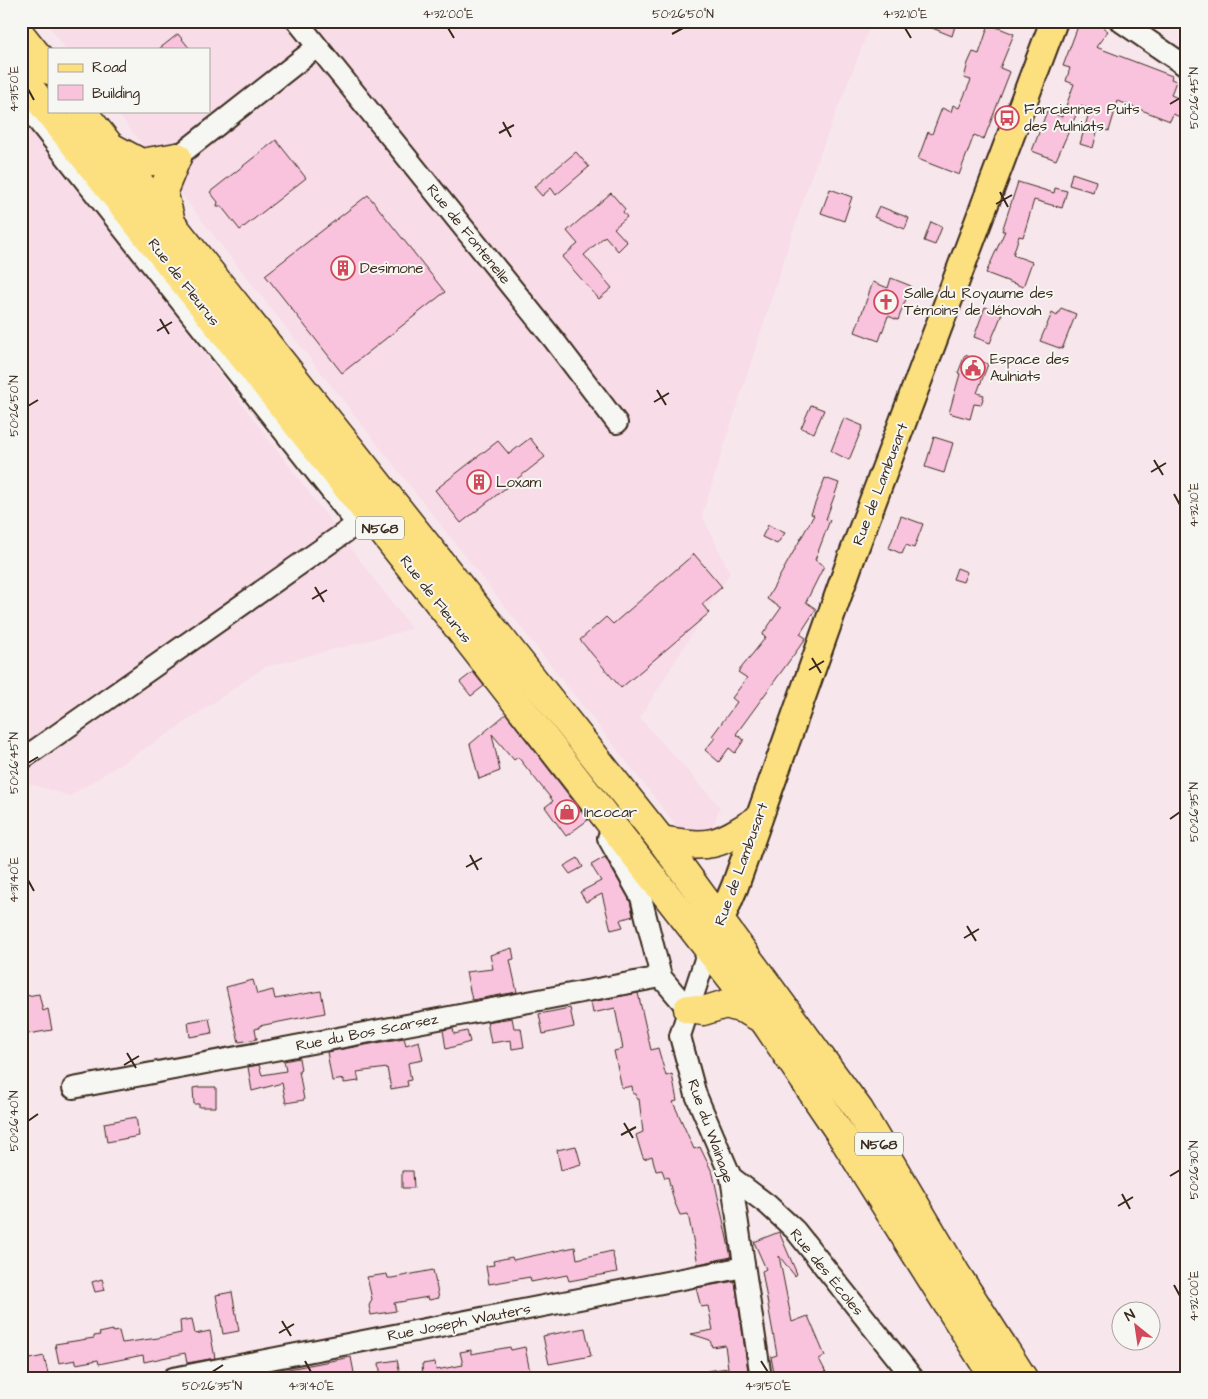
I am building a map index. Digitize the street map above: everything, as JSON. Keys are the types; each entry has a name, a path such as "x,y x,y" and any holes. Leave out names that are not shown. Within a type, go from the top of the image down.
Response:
{"highway":[{"path":"21,35 48,69"},
{"name":"Rue de Fleurus","path":"21,76 48,110"},
{"name":"Rue de Fleurus","path":"50,112 709,947"},
{"name":"Rue de Fleurus","path":"83,112 661,840 721,920"},
{"path":"108,145 141,163 177,157"},
{"path":"172,226 162,191 177,157"},
{"path":"357,524 385,559 412,585 432,594"},
{"path":"661,840 694,847 727,840 757,820"},
{"name":"N568","path":"721,920 859,1110 955,1272 1023,1378"},
{"name":"N568","path":"709,947 763,1019 840,1133 994,1378"},
{"path":"688,1010 703,1011 726,1004 746,1010 763,1019"}],"main road":[{"name":"Rue de Lambusart","path":"709,947 721,920 848,568 1054,21"}],"street":[{"name":"Rue de Fontenelle","path":"297,21 554,340 618,424"},
{"path":"1120,21 1187,67"},
{"path":"177,157 317,47"},
{"path":"21,100 357,524 21,760"},
{"path":"608,838 641,897 661,977 688,1010"},
{"name":"Rue du Wainage","path":"709,947 680,1036 696,1095 731,1177 761,1378"},
{"name":"Rue du Bos Scarsez","path":"73,1088 661,977"},
{"name":"Rue des Écoles","path":"731,1177 768,1205 795,1230 913,1378"},
{"name":"Rue Joseph Wauters","path":"173,1378 744,1267"}],"shaded area":[{"path":"45,21 872,21 810,179 702,515 730,573 640,718 720,807 702,858 117,112 210,112 210,48 65,48"},
{"path":"21,111 412,629 265,667 171,732 70,796 21,781"}],"building":[{"path":"915,21 943,21 955,26 952,36"},
{"path":"1080,21 1094,21 1108,31 1096,47 1172,76 1171,79 1176,81 1171,95 1187,102 1187,120 1173,114 1170,121 1118,101 1109,131 1098,128 1093,148 1080,144 1090,109 1080,106 1056,160 1032,151 1047,111 1062,117 1074,84 1066,81 1070,68 1063,66"},
{"path":"989,24 1014,34 1000,68 1010,72 984,139 974,135 959,175 918,159 928,132 932,134 942,108 951,112 953,105 959,108 971,80 964,78 968,63 973,52 979,54"},
{"path":"178,34 189,48 160,48"},
{"path":"276,140 306,178 240,230 221,206 217,206 218,202 210,192"},
{"path":"576,152 589,167 556,195 551,188 542,196 534,187"},
{"path":"1072,173 1096,181 1093,192 1069,185"},
{"path":"1018,182 1054,193 1055,188 1067,191 1062,208 1034,200 1023,237 1019,236 1013,255 1032,262 1023,287 986,273 1005,231 1002,231"},
{"path":"830,189 852,197 844,221 821,213"},
{"path":"611,193 625,209 623,212 627,217 614,228 627,242 618,251 605,236 584,255 612,288 599,299 562,257 578,244 567,231"},
{"name":"Desimone","path":"368,195 445,292 342,373 265,275"},
{"path":"879,206 909,218 905,229 874,217"},
{"path":"931,222 942,227 935,245 924,241"},
{"name":"Salle du Royaume des Témoins de Jéhovah","path":"891,278 911,286 898,320 888,316 879,341 855,332 873,282 888,288"},
{"path":"985,307 1002,314 990,343 974,337"},
{"path":"1061,308 1076,314 1062,349 1040,341 1052,313 1057,316"},
{"path":"965,355 988,364 977,393 984,395 981,405 974,404 970,419 949,413 960,374 958,373"},
{"path":"811,405 824,410 814,433 801,428"},
{"path":"844,418 863,426 849,460 831,451"},
{"path":"934,437 953,443 944,473 925,467"},
{"name":"Loxam","path":"530,438 545,457 461,523 435,490 498,441 509,454"},
{"path":"825,478 839,483 826,519 830,520 815,560 824,566 806,602 816,609 800,634 806,638 736,734 744,740 735,753 729,748 719,762 705,750 715,738 712,736 737,702 732,698 747,678 738,672 766,637 762,635 781,608 767,599 814,515 811,514"},
{"path":"901,516 923,524 914,548 906,545 902,554 889,548"},
{"path":"768,525 785,533 777,544 762,537"},
{"path":"694,554 722,587 702,604 709,613 621,688 580,640 606,617 613,624"},
{"path":"957,568 967,572 963,582 953,579"},
{"path":"473,672 484,686 471,696 460,682"},
{"path":"506,714 588,820 566,836 545,807 553,801 518,757 514,760 492,734 500,771 479,779 470,744"},
{"path":"605,857 630,901 633,916 620,920 623,927 611,930 602,894 586,902 580,892 601,881 591,865"},
{"path":"578,858 583,867 570,874 564,866"},
{"path":"512,948 514,959 510,960 517,992 472,1000 466,972 493,969 490,955"},
{"path":"253,980 257,994 273,990 275,999 321,991 325,1013 259,1026 259,1028 255,1029 257,1039 239,1042 226,987"},
{"path":"638,993 651,1050 658,1048 666,1076 672,1074 677,1101 673,1102 694,1149 700,1147 713,1174 731,1257 698,1264 688,1214 680,1215 674,1201 668,1177 665,1178 662,1170 656,1171 652,1156 644,1159 641,1152 636,1135 643,1132 639,1099 637,1099 636,1094 633,1094 632,1086 622,1088 614,1051 623,1049 615,1008 593,1013 591,1002"},
{"path":"39,994 43,1011 48,1009 52,1030 22,1035 21,997"},
{"path":"570,1008 574,1027 543,1034 539,1014"},
{"path":"209,1018 212,1033 190,1037 188,1022"},
{"path":"512,1018 514,1028 521,1028 524,1047 512,1049 511,1040 491,1043 487,1022"},
{"path":"453,1028 454,1034 467,1031 470,1042 446,1049 443,1030"},
{"path":"404,1038 406,1045 419,1041 423,1060 408,1063 411,1080 407,1081 408,1086 391,1089 387,1068 357,1072 359,1081 344,1083 344,1079 332,1081 327,1052"},
{"path":"299,1058 301,1070 299,1071 304,1100 286,1103 282,1083 252,1091 248,1067 259,1065 262,1075 286,1071 284,1061"},
{"path":"216,1087 216,1107 199,1107 199,1104 194,1104 193,1088"},
{"path":"136,1117 139,1136 107,1142 104,1123"},
{"path":"576,1146 581,1164 561,1170 557,1150"},
{"path":"402,1171 413,1171 414,1188 402,1188"},
{"path":"779,1232 797,1274 795,1276 779,1256 792,1322 808,1316 825,1356 819,1359 829,1378 775,1378 771,1357 777,1355 762,1271 766,1269 754,1242"},
{"path":"575,1247 577,1259 612,1251 617,1272 569,1281 567,1275 531,1282 530,1277 489,1284 486,1266 494,1265 493,1261 512,1257 513,1260"},
{"path":"433,1270 439,1298 429,1300 428,1297 394,1303 396,1311 371,1315 369,1306 372,1299 367,1277 387,1274 388,1278 392,1278"},
{"path":"102,1279 105,1290 95,1292 92,1282"},
{"path":"735,1281 749,1378 707,1378 707,1371 728,1368 725,1345 712,1347 710,1340 691,1334 713,1330 708,1306 701,1307 696,1288"},
{"path":"232,1292 239,1331 223,1334 216,1295"},
{"path":"192,1319 195,1334 210,1331 215,1358 187,1363 185,1353 144,1362 143,1355 99,1364 98,1360 76,1364 76,1360 59,1363 55,1344 94,1338 94,1336 100,1335 99,1333 113,1330 113,1332 119,1331 122,1343 158,1338 181,1333 180,1321"},
{"path":"585,1328 591,1356 549,1364 543,1336"},
{"path":"510,1347 511,1350 525,1347 530,1372 484,1378 477,1378 476,1373 452,1378 423,1378 422,1364 435,1362 436,1370 463,1365 460,1352 471,1350 471,1354"},
{"path":"44,1356 49,1378 21,1378 21,1361"},
{"path":"351,1357 355,1378 268,1378 268,1373"},
{"path":"397,1360 401,1378 381,1378 379,1363"}],"place":[{"name":"Farciennes Puits des Aulniats","path":"1007,118"},
{"name":"Desimone","path":"343,268"},
{"name":"Salle du Royaume des Témoins de Jéhovah","path":"886,302"},
{"name":"Espace des Aulniats","path":"973,368"},
{"name":"Loxam","path":"479,482"},
{"name":"Incocar","path":"567,812"}]}
